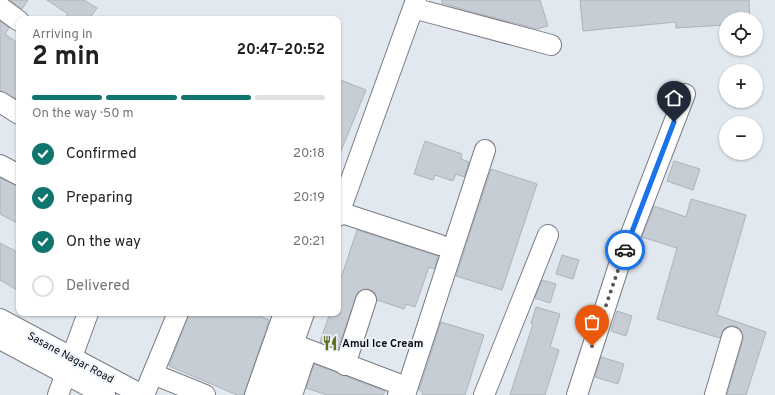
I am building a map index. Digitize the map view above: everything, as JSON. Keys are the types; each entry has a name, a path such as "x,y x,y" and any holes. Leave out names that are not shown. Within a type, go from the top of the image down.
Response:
{"street":[{"path":"341,208 415,4 551,45"},
{"path":"0,7 16,19"},
{"path":"577,395 619,265 685,94"},
{"path":"0,102 16,112"},
{"path":"405,395 485,150"},
{"path":"0,165 16,173"},
{"path":"341,215 440,245"},
{"path":"484,395 548,235"},
{"path":"345,365 366,300"},
{"path":"58,395 70,366 87,316"},
{"path":"143,395 177,316"},
{"path":"256,395 283,316"},
{"path":"292,395 304,316"},
{"name":"Sasane Nagar Road","path":"0,319 70,366 105,395"},
{"path":"715,395 732,337"},
{"name":"Sasane Nagar Road","path":"0,339 143,395"},
{"path":"300,347 401,386 398,395"},
{"path":"274,395 300,347"},
{"path":"153,374 205,395"}],"building":[{"path":"10,0 28,0 22,9"},
{"path":"47,0 84,0 97,8 91,16 66,16 68,14"},
{"path":"442,0 540,0 548,26 537,29 442,3"},
{"path":"580,0 749,0 750,12 719,12 719,25 676,28 676,22 583,31"},
{"path":"0,21 9,28 5,34 16,42 16,99 0,91"},
{"path":"341,80 366,90 341,151"},
{"path":"425,141 462,154 461,159 469,162 464,177 456,174 453,181 435,175 433,180 414,174"},
{"path":"674,161 700,169 693,190 667,181"},
{"path":"491,169 537,184 502,290 456,276"},
{"path":"0,178 16,185 16,222 0,214"},
{"path":"691,199 746,215 717,315 766,332 746,395 727,395 743,340 743,334 740,329 735,326 729,326 724,329 720,338 657,319 677,248 642,237 654,206 686,217"},
{"path":"357,230 438,256 434,269 429,267 415,307 406,304 404,309 377,300 375,293 369,289 363,289 358,292 338,349 320,342 329,316 341,316 341,278"},
{"path":"0,243 16,251 16,289 0,280"},
{"path":"562,255 579,260 573,279 556,274"},
{"path":"542,280 556,284 550,303 535,298"},
{"path":"536,307 560,314 550,347 559,350 545,395 510,395 533,324 531,323"},
{"path":"617,311 632,316 626,336 611,331"},
{"path":"188,316 260,316 269,320 244,395 237,395 169,366"},
{"path":"441,322 484,335 465,395 422,395 423,392 419,390"},
{"path":"601,357 624,364 618,384 595,377"},
{"path":"314,364 385,391 383,395 327,395 306,388"}],"way so far":[{"path":"592,346 625,250"}],"place":[{"name":"Amul Ice Cream","path":"330,343"}],"route":[{"path":"625,250 674,122"}]}
